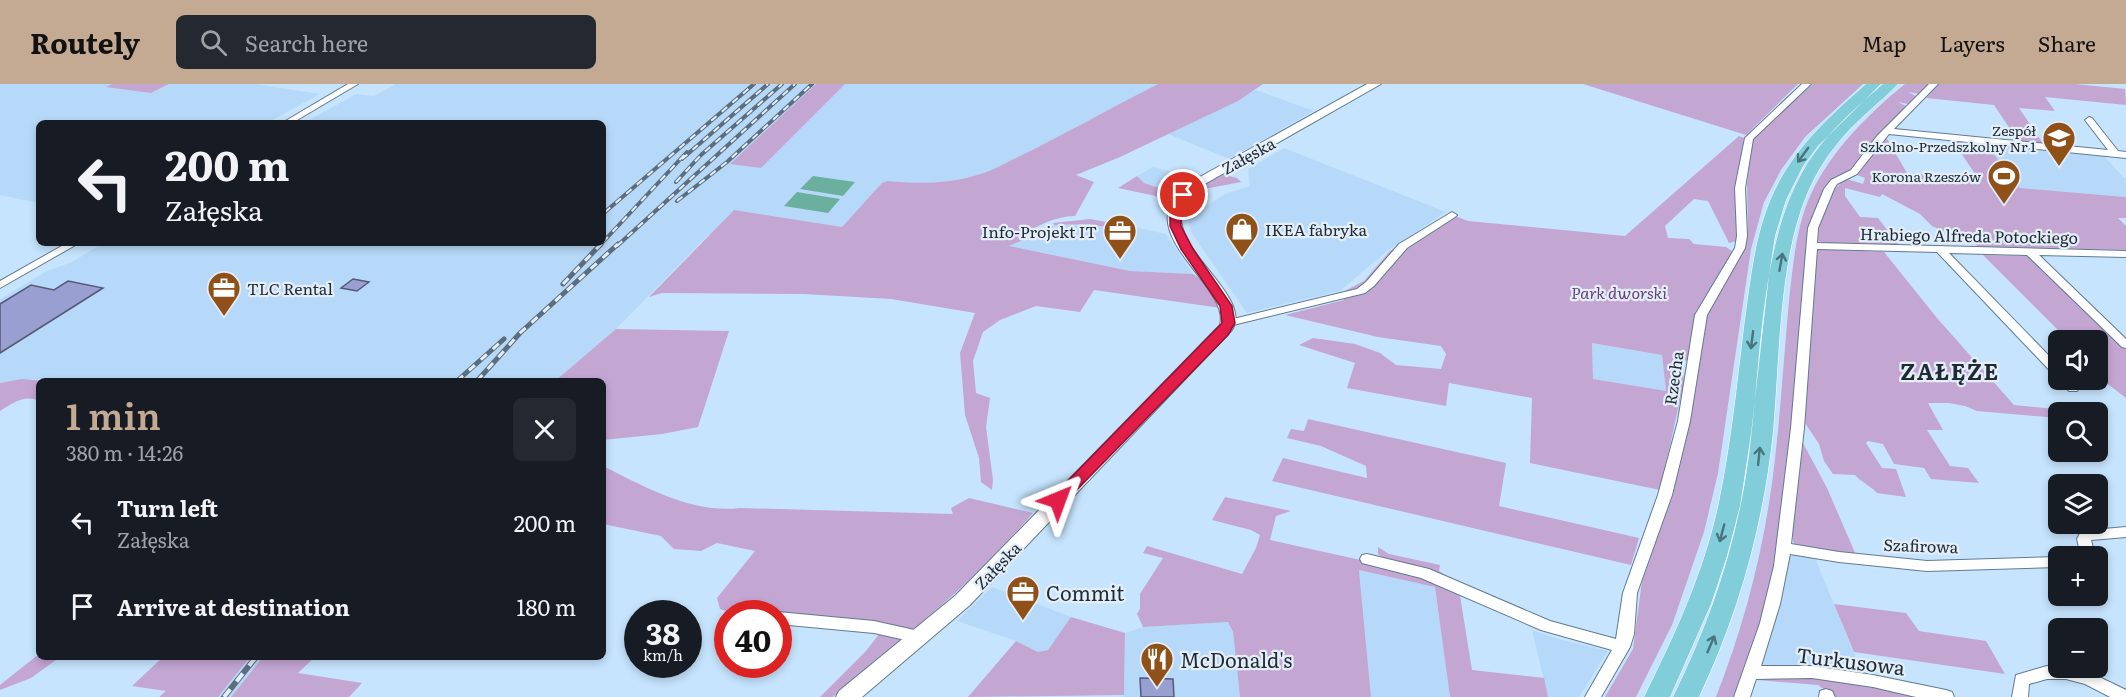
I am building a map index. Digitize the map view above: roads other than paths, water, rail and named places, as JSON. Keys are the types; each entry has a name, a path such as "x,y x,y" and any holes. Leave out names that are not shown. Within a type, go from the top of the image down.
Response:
{"main road":[{"path":"1657,697 1681,649 1699,604 1713,564 1728,507 1737,456 1761,266 1779,196 1795,167 1820,133 1834,117 1874,84"},
{"path":"1686,697 1727,605 1744,542 1758,462 1779,271 1794,206 1811,169 1834,138 1891,84"}],"street":[{"path":"291,120 354,84"},
{"name":"Załęska","path":"847,697 963,600 1223,332 1228,323 1226,306 1178,234 1174,215 1178,203 1192,187 1375,84"},
{"name":"Rzecha","path":"1593,697 1622,646 1626,634 1630,593 1665,495 1684,421 1695,338 1701,315 1740,248 1742,236 1740,188 1749,138 1807,84"},
{"path":"1742,697 1766,627 1784,548 1801,392 1816,219 1828,189 1834,182 1854,172 1887,131 1934,84"},
{"path":"2089,120 2115,154"},
{"path":"1887,131 2126,155"},
{"path":"1228,323 1361,291 1370,285 1403,246 1452,215"},
{"path":"0,285 69,246"},
{"name":"Hrabiego Alfreda Potockiego","path":"1812,246 2126,254"},
{"path":"1940,249 2048,362"},
{"path":"2030,252 2126,345"},
{"path":"2086,546 2084,538 2086,535 2126,532"},
{"name":"Szafirowa","path":"1784,548 1839,557 1927,566 2048,562"},
{"path":"1367,559 1424,573 1546,626 1622,646"},
{"path":"792,619 874,627 919,637"},
{"name":"Turkusowa","path":"1751,673 1812,672 1895,685 1946,697"},
{"path":"2020,697 2022,680 2028,676 2058,673 2081,675 2125,697"}],"railway":[{"path":"606,211 754,84"},
{"path":"682,159 768,84"},
{"path":"676,182 701,155 782,84"},
{"path":"617,246 795,84"},
{"path":"677,201 727,162 812,84"},
{"path":"606,239 687,152"},
{"path":"480,378 520,333 618,244"},
{"path":"563,284 599,246"},
{"path":"460,378 504,339"},
{"path":"224,697 254,660"}],"place":[{"name":"Zespół Szkolno-Przedszkolny Nr 1","path":"2059,167"},
{"name":"Korona Rzeszów","path":"2004,205"},
{"name":"IKEA fabryka","path":"1242,258"},
{"name":"Info-Projekt IT","path":"1120,260"},
{"name":"TLC Rental","path":"224,317"},
{"name":"Commit","path":"1023,621"},
{"name":"McDonald's","path":"1157,688"}],"district":[{"name":"ZAŁĘŻE","path":"1950,370"}],"park label":[{"name":"Park dworski","path":"1619,292"}]}
